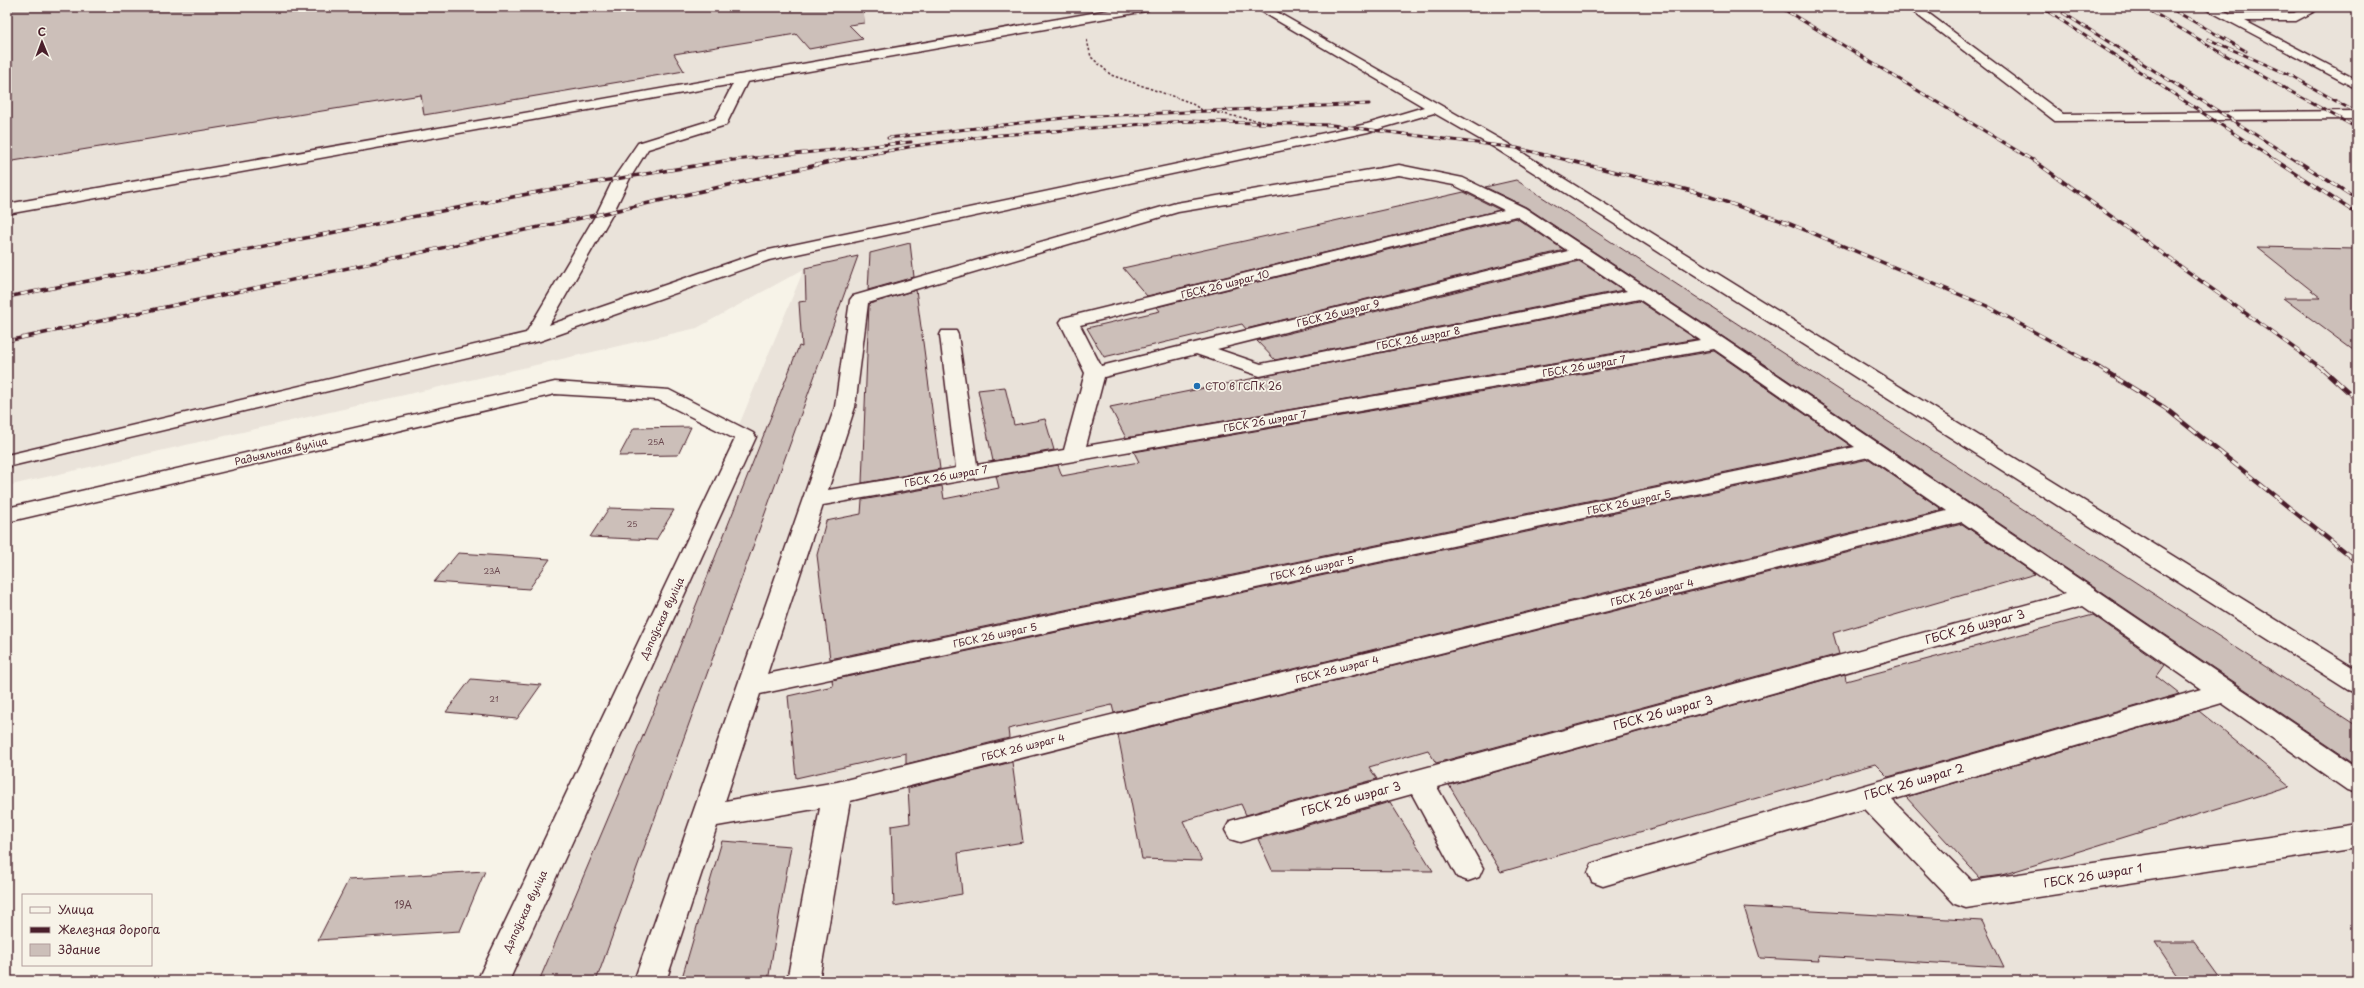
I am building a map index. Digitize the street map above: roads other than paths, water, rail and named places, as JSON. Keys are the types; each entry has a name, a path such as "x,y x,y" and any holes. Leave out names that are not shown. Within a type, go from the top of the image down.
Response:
{"street":[{"path":"7,209 1146,7"},
{"path":"1260,7 1500,145 2357,683"},
{"path":"1912,7 2060,118 2357,115"},
{"path":"2208,7 2357,85"},
{"path":"2275,7 2296,17"},
{"path":"2230,18 2296,17 2311,9 2311,7"},
{"path":"533,337 605,213 622,178 643,146 720,122 742,79"},
{"path":"7,461 533,337 764,256 1342,132 1368,128 1437,108"},
{"path":"650,981 845,407 858,300 1176,208 1398,170 1458,181 1519,211 1717,343 2357,782"},
{"name":"ГБСК 26 шэраг 10","path":"1095,372 1069,322 1519,211"},
{"name":"ГБСК 26 шэраг 9","path":"1095,372 1582,253"},
{"name":"ГБСК 26 шэраг 8","path":"1197,348 1260,370 1642,293"},
{"path":"949,335 967,473"},
{"name":"ГБСК 26 шэраг 7","path":"813,500 1717,343"},
{"path":"1073,454 1095,372"},
{"name":"Радыяльная вуліца","path":"7,515 555,388"},
{"name":"Дэпоўская вуліца","path":"493,981 746,437 662,394 555,388"},
{"name":"ГБСК 26 шэраг 5","path":"750,687 1873,450"},
{"name":"ГБСК 26 шэраг 4","path":"707,816 837,793 1966,514"},
{"name":"ГБСК 26 шэраг 3","path":"1240,830 2086,597"},
{"name":"ГБСК 26 шэраг 2","path":"1603,873 2226,692"},
{"path":"1419,781 1468,868"},
{"path":"804,981 837,793"},
{"name":"ГБСК 26 шэраг 1","path":"1869,795 1966,895 2357,836"}],"railway":[{"path":"1780,7 2034,161"},
{"path":"2041,7 2276,161"},
{"path":"2144,7 2244,66 2357,128"},
{"path":"2168,7 2246,51"},
{"path":"2063,13 2297,161"},
{"path":"2208,39 2292,76 2357,113"},
{"path":"888,138 1073,117 1369,104"},
{"path":"837,160 914,146 988,136 1184,121 1332,125 1517,148 1571,161"},
{"path":"725,161 911,142"},
{"path":"7,297 548,190 731,160"},
{"path":"7,341 605,213 837,160"},
{"path":"1567,160 1696,192 1788,223 1987,306 2102,369"},
{"path":"2033,160 2323,369"},
{"path":"2275,160 2357,214"},
{"path":"2296,160 2357,199"},
{"path":"2100,368 2165,408 2357,562"},
{"path":"2322,368 2357,400"}],"place":[{"name":"СТО в ГСПК 26","path":"1197,386"}]}
